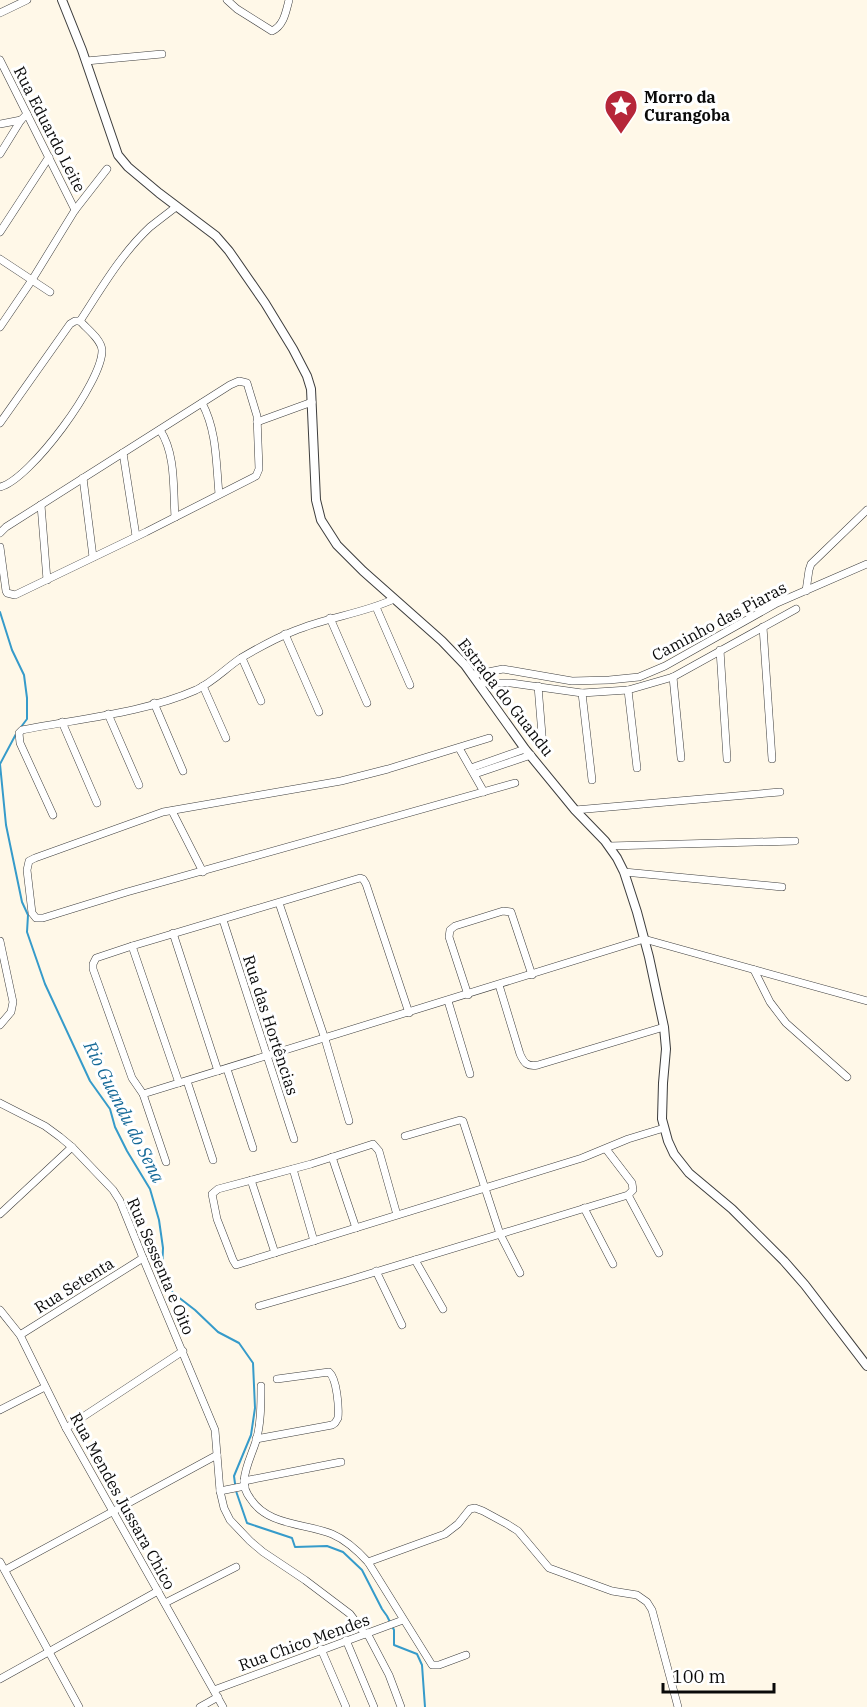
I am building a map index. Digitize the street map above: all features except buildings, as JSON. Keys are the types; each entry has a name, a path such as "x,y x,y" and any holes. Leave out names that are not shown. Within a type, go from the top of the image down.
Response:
{"street":[{"path":"0,14 27,0"},
{"name":"Estrada do Guandu","path":"62,0 86,61 118,155 128,167 176,207 216,236 233,256 265,303 304,369 311,389 316,500 321,520 337,545 442,641 476,679 528,752 575,810 609,846 624,872 644,939 664,1027 666,1049 662,1100 664,1128 668,1142 682,1166 699,1183 732,1209 778,1254 805,1284 867,1366"},
{"path":"227,0 237,9 273,31 281,23 289,0"},
{"path":"86,61 162,54"},
{"name":"Rua Eduardo Leite","path":"0,60 2,71 24,117 49,157 75,210"},
{"path":"0,124 24,117"},
{"path":"0,154 24,117"},
{"path":"0,232 49,157"},
{"path":"0,327 75,210 107,169"},
{"path":"80,321 111,272 129,249 176,207"},
{"path":"0,259 50,292"},
{"path":"0,423 70,324 80,321"},
{"path":"0,487 18,478 51,444 97,369 102,347 80,321"},
{"path":"0,533 6,527 231,385 240,381 247,383 254,403 257,422 259,472 256,476 21,593 12,595 7,593 0,547"},
{"path":"257,422 312,402"},
{"path":"202,404 213,432 219,495"},
{"path":"160,430 169,446 171,456 175,517"},
{"path":"123,453 136,536"},
{"path":"83,478 93,557"},
{"path":"41,505 47,580"},
{"path":"806,591 811,564 867,510"},
{"name":"Caminho das Piaras","path":"476,679 503,669 572,681 639,676 665,666 777,603 867,564"},
{"path":"53,815 18,737 22,730 108,714 176,697 203,686 242,658 285,634 330,618 376,607 394,599"},
{"path":"376,607 410,685"},
{"path":"476,679 582,693 628,690 673,677 796,609"},
{"path":"330,618 367,703"},
{"path":"763,627 772,759"},
{"path":"285,634 319,712"},
{"path":"720,650 727,759"},
{"path":"242,658 261,701"},
{"path":"673,677 681,758"},
{"path":"203,686 226,738"},
{"path":"538,686 543,747"},
{"path":"628,690 638,768"},
{"path":"582,693 592,780"},
{"path":"154,703 183,771"},
{"path":"108,714 139,785"},
{"path":"62,723 97,803"},
{"path":"489,738 341,781 172,811 139,820 31,859 28,861 27,870 32,913 36,918 43,918 127,892 515,783"},
{"path":"459,748 484,792"},
{"path":"473,771 528,752"},
{"path":"575,810 780,792"},
{"path":"172,811 203,872"},
{"path":"609,846 795,841"},
{"path":"624,872 782,887"},
{"path":"166,1162 143,1094 132,1078 93,969 96,958 132,945 223,920 356,878 363,879 409,1013"},
{"path":"279,903 350,1121"},
{"path":"468,994 449,937 450,930 456,926 509,910 531,975"},
{"name":"Rua das Hortências","path":"223,920 294,1139"},
{"path":"173,933 218,1071"},
{"path":"143,1094 644,939 867,1001"},
{"path":"0,941 13,1002 11,1012 0,1025"},
{"path":"132,945 213,1160"},
{"path":"754,970 770,1002 786,1023 847,1077"},
{"path":"499,985 520,1054 523,1062 529,1066 664,1027"},
{"path":"448,1001 470,1074"},
{"path":"227,1069 252,1148"},
{"name":"Rua Sessenta e Oito","path":"0,1103 45,1126 72,1147 117,1195 215,1430 224,1508 230,1520 263,1552 305,1580 356,1620 366,1633"},
{"path":"405,1136 462,1121 465,1124 500,1234 520,1273"},
{"path":"397,1215 379,1150 375,1145 369,1144 293,1169 218,1189 213,1192 212,1200 233,1260 237,1264 275,1253 582,1158 628,1139 664,1128"},
{"path":"0,1214 72,1147"},
{"path":"259,1306 628,1195 633,1190 632,1183 606,1149"},
{"path":"332,1157 356,1228"},
{"path":"293,1169 314,1241"},
{"path":"252,1180 275,1253"},
{"path":"628,1195 659,1253"},
{"path":"584,1208 613,1264"},
{"name":"Rua Setenta","path":"20,1335 142,1258"},
{"path":"415,1260 443,1309"},
{"path":"376,1271 402,1325"},
{"name":"Rua Mendes Jussara Chico","path":"0,1310 20,1335 66,1428 223,1707"},
{"path":"66,1428 183,1351"},
{"path":"256,1439 332,1425 338,1418 335,1383 333,1375 329,1372 277,1379"},
{"path":"261,1386 256,1439 243,1484 251,1501 272,1518 333,1535 349,1544 368,1562 400,1621 432,1665 466,1655"},
{"path":"0,1410 45,1387"},
{"path":"5,1570 217,1455"},
{"path":"222,1491 243,1484 341,1462"},
{"path":"368,1562 445,1534 458,1524 466,1512 472,1508 478,1509 507,1524 523,1536 549,1568 612,1591 642,1597 652,1610 678,1707"},
{"path":"0,1562 79,1707"},
{"path":"165,1602 236,1567"},
{"path":"0,1679 158,1592"},
{"name":"Rua Chico Mendes","path":"200,1707 216,1694 321,1649 400,1621"},
{"path":"366,1633 389,1675 401,1707"},
{"path":"346,1640 374,1707"},
{"path":"321,1649 346,1707"}],"waterway":[{"name":"Rio Guandu do Sena","path":"0,612 12,650 24,675 27,719 21,727"},
{"name":"Rio Guandu do Sena","path":"16,734 0,764 6,825 22,902 28,915 27,932 45,984 90,1081 110,1109 115,1127 150,1189 159,1220 163,1248 162,1273 173,1293 218,1332 239,1343 253,1363 255,1408 251,1435 234,1476 236,1491 247,1523 292,1538 295,1547 327,1546 343,1552 362,1570 394,1630 394,1645 417,1654 422,1665 425,1707"}],"place":[{"name":"Morro da Curangoba","path":"621,135"}]}
